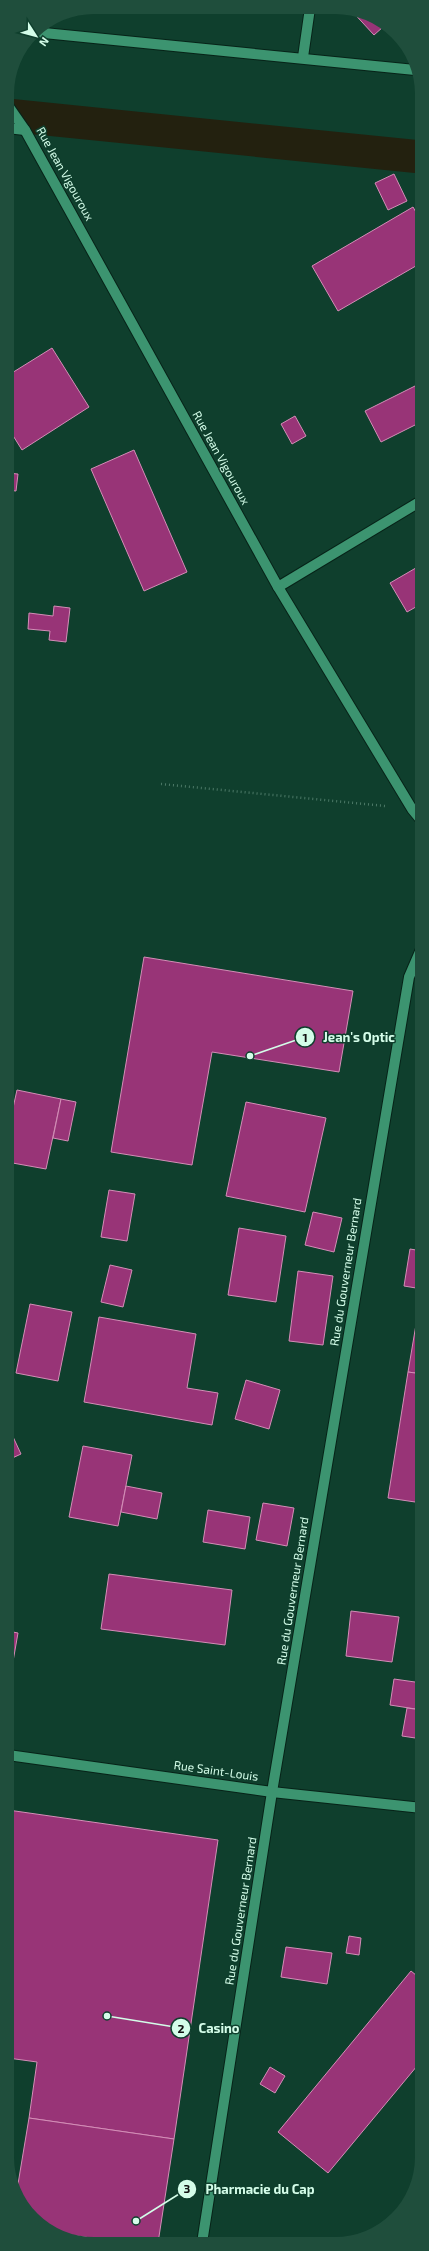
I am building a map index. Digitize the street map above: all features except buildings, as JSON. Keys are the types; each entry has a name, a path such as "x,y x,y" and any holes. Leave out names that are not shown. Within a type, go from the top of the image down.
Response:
{"street":[{"path":"302,58 309,14"},
{"path":"43,33 411,70"},
{"name":"Rue Jean Vigouroux","path":"14,114 25,130 278,587 415,812"},
{"path":"14,129 25,130"},
{"path":"278,587 415,505"},
{"name":"Rue du Gouverneur Bernard","path":"203,2237 272,1792 409,977 415,963"},
{"name":"Rue Saint-Louis","path":"14,1756 272,1792 415,1807"}],"path":[{"path":"161,784 412,809"}],"waterway":[{"path":"14,116 415,156"}],"place":[{"name":"Jean's Optic","path":"250,1056"},
{"name":"Casino","path":"107,2016"},
{"name":"Pharmacie du Cap","path":"136,2221"}]}
